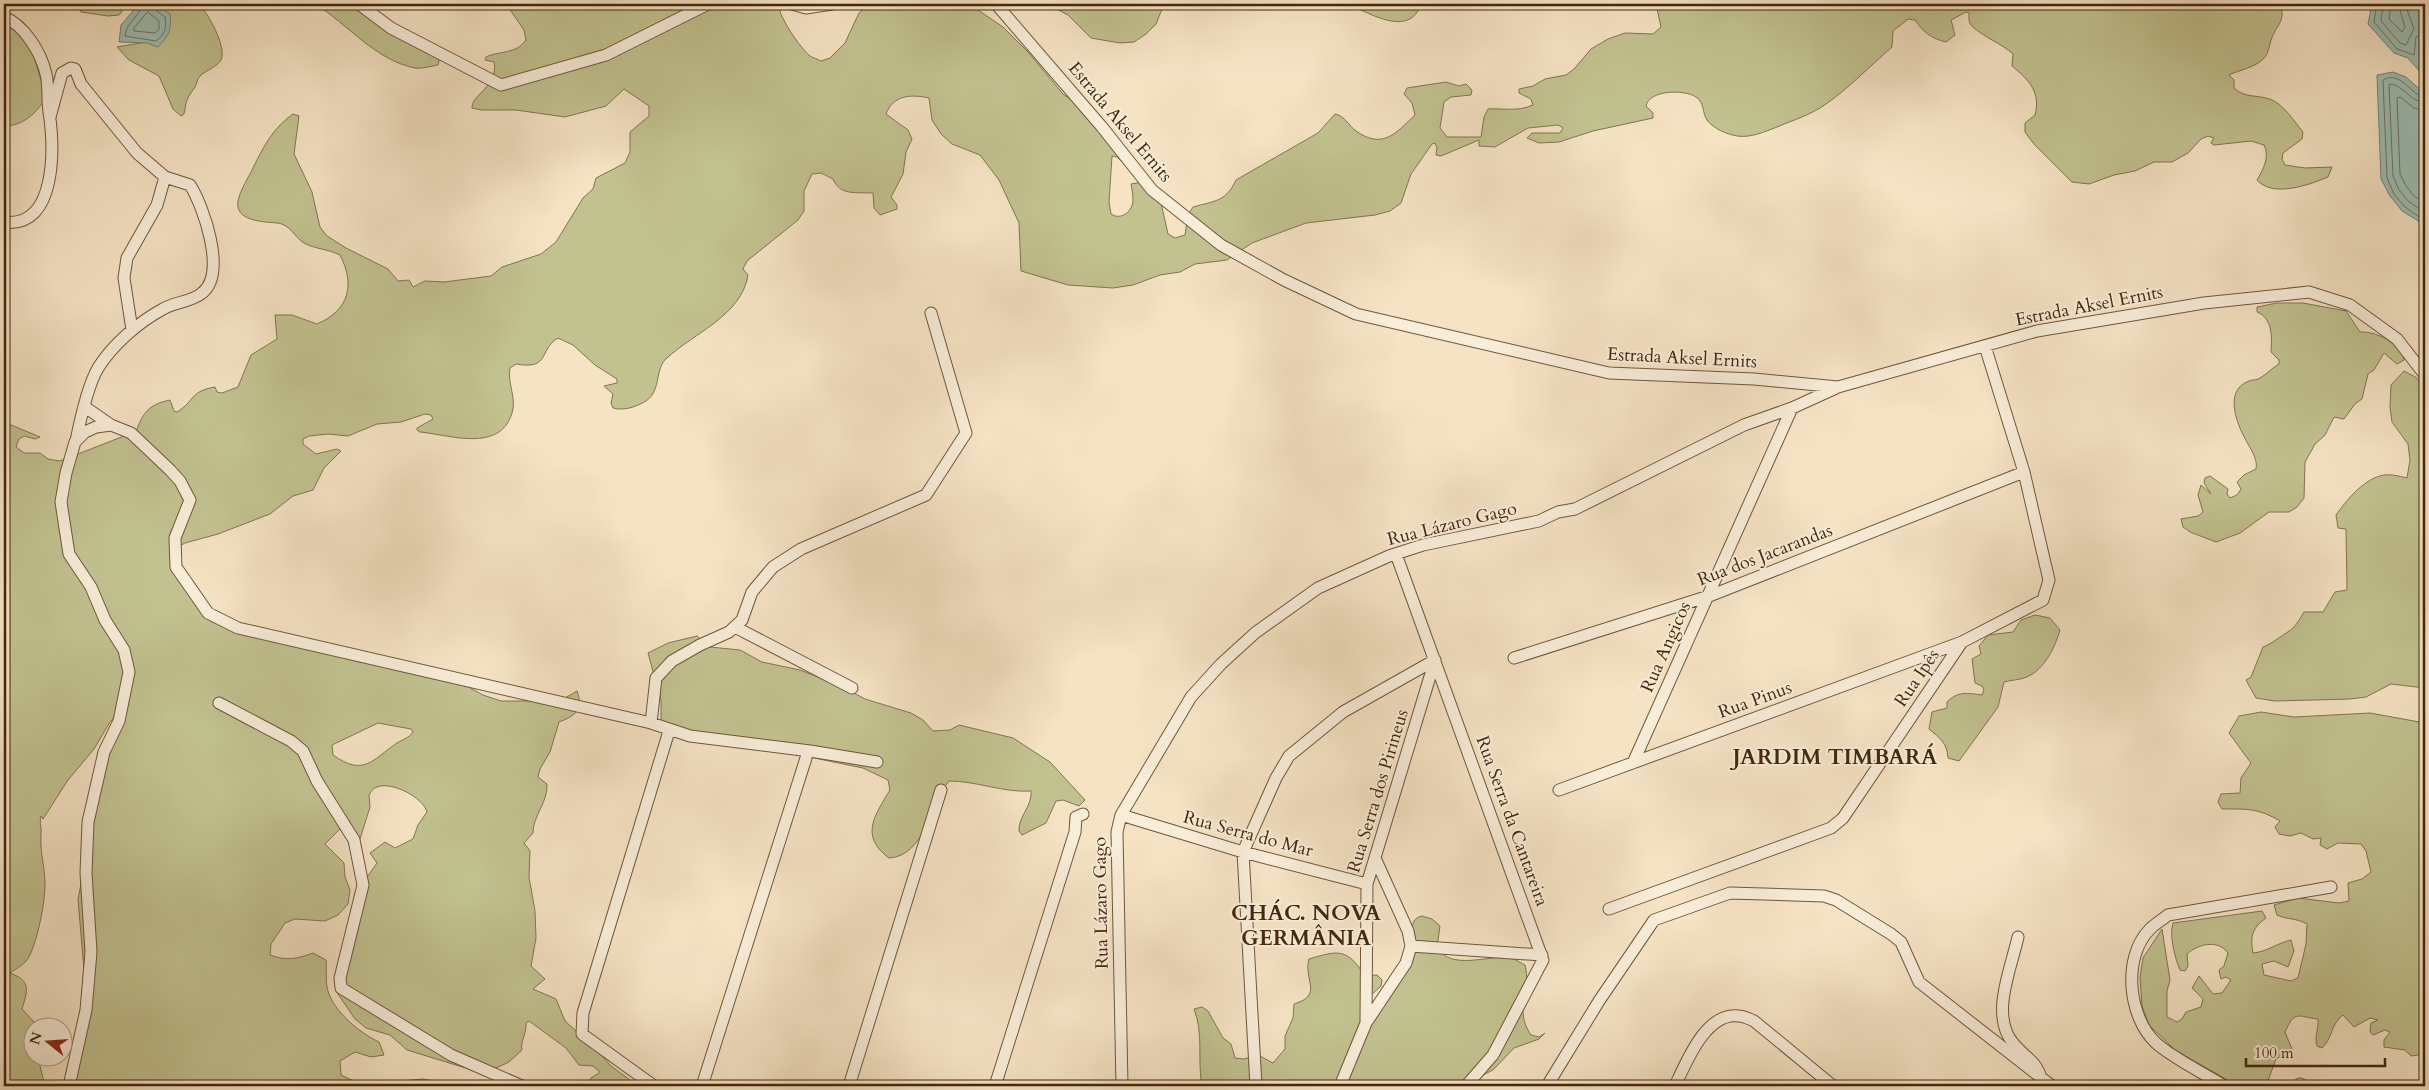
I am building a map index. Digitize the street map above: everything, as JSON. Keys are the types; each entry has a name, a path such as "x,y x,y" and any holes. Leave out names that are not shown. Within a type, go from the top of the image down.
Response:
{"street":[{"path":"359,4 391,28 501,85 606,55 708,4"},
{"path":"792,4 806,8 832,4"},
{"name":"Estrada Aksel Ernits","path":"996,4 1102,127 1152,190 1221,245 1284,280 1356,314 1609,373 1754,379 1838,387 2037,332 2204,303 2309,292 2350,305 2397,340 2425,375"},
{"path":"4,17 11,20 34,46 46,72 52,126 52,160 48,186 43,199 35,211 22,220 4,222"},
{"path":"50,117 62,73 71,68 75,69 80,84 137,153 165,177 190,185 202,205 211,240 211,279 202,293 165,307 132,330 98,368 66,473 61,502 69,554 91,587 105,620 124,650 129,672 119,721 104,752 88,822 86,873 91,952 86,1010 69,1086"},
{"path":"132,330 124,278 127,258 157,205 165,177"},
{"path":"651,723 656,678 672,662 735,627 742,620 752,592 773,568 800,549 926,495 966,433 931,313"},
{"name":"Rua Ipês","path":"1609,909 1831,828 1843,818 1962,642 2043,600 2049,580 2024,472 1985,346"},
{"path":"1792,408 1838,387"},
{"path":"85,407 111,425 131,433 148,446 180,481 190,500 175,538 176,567 208,613 238,628 651,723 669,731 690,736 810,751 877,762"},
{"name":"Rua Lázaro Gago","path":"1122,1086 1117,832 1121,815 1191,697 1220,664 1255,633 1318,588 1396,554 1482,531 1539,521 1558,512 1574,509 1744,425 1792,408"},
{"name":"Rua Angicos","path":"1633,763 1792,408"},
{"path":"75,442 85,432 111,425"},
{"name":"Rua dos Jacarandas","path":"1514,658 1708,596 2024,472"},
{"name":"Rua Serra da Cantareira","path":"1396,554 1432,662 1542,955"},
{"path":"735,627 852,688"},
{"name":"Rua Pinus","path":"1559,790 1962,642"},
{"path":"1256,1086 1243,852 1276,778 1289,756 1343,712 1432,662"},
{"name":"Rua Serra dos Pirineus","path":"1366,1023 1367,884 1432,662"},
{"path":"219,703 291,741 303,750 317,781 354,840 362,885 340,978 341,988 451,1055 522,1086"},
{"path":"654,1086 582,1034 583,1013 669,731"},
{"path":"702,1086 806,758"},
{"path":"849,1086 941,790"},
{"path":"995,1086 1075,832 1076,817 1084,814"},
{"name":"Rua Serra do Mar","path":"1121,815 1243,852 1367,884"},
{"path":"1340,1086 1366,1023 1406,963 1411,946 1408,931 1375,858"},
{"path":"2224,1086 2155,1042 2137,1013 2131,984 2133,965 2149,930 2168,915 2331,887"},
{"path":"1547,1086 1599,1001 1654,920 1730,893 1824,896 1836,900 1901,942 1919,982 2052,1086"},
{"path":"2018,937 2005,992 2002,1023 2006,1034 2018,1049 2038,1065 2041,1078"},
{"path":"1411,946 1542,955 1543,960 1492,1055 1466,1086"},
{"path":"1675,1086 1694,1047 1716,1021 1738,1015 1754,1021 1833,1086"}],"green space":[{"path":"76,4 119,4 122,12 119,15 108,16 81,12"},
{"path":"158,4 199,4 211,22 221,47 221,60 217,65 199,77 196,86 187,99 184,114 181,116 173,109 159,76 129,60 117,47 146,42 161,26"},
{"path":"315,4 349,4 372,11 433,53 439,61 438,65 415,68 387,58"},
{"path":"506,4 779,4 781,15 795,39 810,56 821,61 830,58 845,43 859,13 866,7 905,4 969,4 1003,27 1028,52 1063,94 1098,119 1130,169 1117,157 1112,156 1109,202 1111,214 1122,216 1129,211 1133,200 1131,184 1143,182 1159,194 1168,234 1175,238 1185,235 1188,215 1193,207 1224,197 1236,180 1318,133 1335,114 1366,137 1382,139 1395,133 1415,115 1412,103 1404,94 1407,88 1446,82 1459,86 1466,84 1472,90 1471,95 1451,97 1444,102 1440,128 1447,137 1481,137 1484,117 1488,109 1516,109 1533,105 1531,99 1519,93 1519,89 1533,86 1545,79 1566,75 1574,69 1591,49 1608,39 1625,33 1653,34 1661,27 1656,4 2281,4 2281,20 2273,34 2266,56 2257,64 2229,75 2234,80 2234,88 2243,94 2267,98 2276,102 2289,114 2303,132 2302,139 2283,153 2282,159 2285,165 2305,168 2332,167 2328,177 2311,183 2291,188 2272,188 2257,180 2266,159 2264,145 2251,141 2214,145 2211,143 2214,138 2208,136 2201,139 2188,153 2172,162 2154,162 2135,171 2114,175 2089,184 2072,182 2034,144 2025,132 2025,123 2035,115 2035,93 2024,76 2012,66 2013,54 1973,27 1969,19 1969,13 1966,12 1951,20 1955,35 1946,42 1928,34 1915,20 1908,19 1893,31 1892,47 1835,98 1808,114 1762,133 1742,136 1720,131 1707,120 1699,99 1691,94 1668,92 1653,97 1646,106 1653,113 1653,118 1593,131 1559,142 1539,143 1527,138 1532,133 1560,133 1563,128 1558,125 1528,128 1495,147 1479,146 1479,140 1441,156 1436,155 1437,148 1435,143 1432,144 1411,174 1401,203 1390,211 1375,215 1306,223 1252,243 1227,260 1195,264 1180,272 1160,275 1133,285 1113,288 1068,285 1021,271 1019,223 999,180 980,155 952,144 941,134 932,120 929,98 903,97 893,103 886,114 908,130 912,139 906,152 903,174 891,197 897,205 897,209 880,215 874,208 873,193 844,191 833,179 821,173 812,174 804,191 804,211 798,220 747,261 743,269 748,275 744,289 737,301 715,322 667,358 660,368 654,391 646,401 630,408 613,408 611,403 613,394 604,386 617,383 617,379 595,365 573,345 558,338 548,348 539,362 527,365 516,364 510,368 509,374 513,397 512,413 506,425 497,433 473,439 420,432 417,428 433,419 431,415 425,414 401,422 377,424 348,436 328,434 309,436 303,439 303,444 316,454 337,449 341,451 324,468 313,490 293,496 270,514 218,534 185,543 176,548 171,558 209,608 241,625 359,662 402,668 463,684 483,695 501,701 553,701 565,698 577,691 579,708 574,715 559,722 550,752 540,769 538,777 547,784 547,791 535,820 533,833 524,843 530,851 529,877 535,911 536,938 531,966 545,979 533,989 556,999 565,1021 594,1047 611,1066 638,1086 587,1086 591,1078 599,1073 599,1071 593,1066 579,1065 566,1048 529,1021 526,1023 522,1050 509,1062 496,1068 469,1069 407,1050 390,1035 366,1028 355,1019 338,994 337,980 363,883 377,863 370,853 385,842 395,848 413,839 418,825 427,812 424,806 413,796 398,788 383,786 374,788 369,795 370,807 360,839 357,841 341,828 325,844 344,863 345,877 350,890 348,904 338,915 325,921 295,919 285,923 271,944 270,955 292,958 313,953 326,960 326,980 331,999 349,1021 379,1042 384,1055 371,1057 355,1052 340,1061 341,1075 362,1085 376,1086 68,1086 86,994 78,899 114,718 94,749 68,780 43,819 41,816 41,848 45,884 44,901 33,948 26,961 10,973 22,979 25,983 26,996 22,1009 30,1018 22,1018 22,1068 40,1068 45,1086 4,1086 4,422 40,437 35,439 24,436 19,439 16,447 24,453 40,453 48,459 60,461 124,436 134,437 146,412 155,405 170,400 174,411 177,412 201,391 215,387 217,392 222,393 238,387 251,355 277,339 275,315 292,315 317,324 337,311 343,304 348,286 345,266 340,255 304,243 282,224 252,219 244,216 239,211 239,198 242,190 264,147 279,126 293,114 299,116 294,154 312,192 320,227 327,236 346,248 388,269 398,281 409,280 413,287 425,281 444,282 491,276 502,267 541,254 556,242 583,198 593,189 596,178 625,163 630,152 630,132 649,116 649,106 624,89 606,106 565,117 516,110 482,110 472,108 473,103 493,77 494,62 485,60 486,57 517,48 526,40 524,30","holes":["378,723 411,729 413,732 410,736 367,764 353,765 333,755 332,745"]},
{"path":"1047,4 1164,4 1156,24 1146,34 1134,42 1120,43 1091,38 1068,15"},
{"path":"1349,4 1421,4 1416,14 1408,20 1399,22 1378,17"},
{"path":"4,18 31,46 46,97 29,118 17,124 4,126"},
{"path":"2277,303 2303,303 2346,311 2360,332 2380,336 2393,343 2402,354 2404,360 2397,364 2384,353 2374,370 2368,374 2362,399 2355,404 2344,419 2334,417 2325,435 2315,444 2305,462 2304,498 2297,507 2289,512 2269,512 2240,533 2216,542 2190,532 2183,527 2181,519 2198,516 2203,512 2198,495 2201,485 2211,494 2204,483 2205,478 2210,476 2228,489 2227,494 2230,498 2237,495 2241,489 2237,482 2244,475 2256,469 2254,456 2237,419 2234,401 2236,393 2241,386 2250,380 2259,379 2279,364 2279,360 2271,352 2269,324 2257,312 2257,307"},
{"path":"2404,371 2417,378 2425,394 2425,688 2391,684 2366,697 2350,699 2275,701 2256,698 2246,680 2251,677 2263,647 2293,628 2304,612 2323,612 2335,592 2347,590 2346,529 2338,528 2336,515 2355,492 2367,482 2387,475 2407,478 2410,460 2408,444 2392,422 2390,407 2391,385"},
{"path":"2035,615 2050,618 2060,630 2048,657 2039,669 2027,677 2004,682 1998,707 1959,761 1948,758 1940,738 1929,729 1932,712 1947,708 1947,702 1959,694 1982,695 1984,690 1982,686 1975,683 1972,659 1981,654 1979,646 1988,635 2013,632 2021,620"},
{"path":"697,636 710,647 740,650 762,662 800,670 841,686 865,699 911,713 923,720 933,731 950,730 959,725 1013,738 1050,762 1085,800 1079,806 1063,800 1056,801 1046,823 1022,835 1019,831 1019,826 1030,801 1031,791 949,781 942,791 919,839 901,855 889,858 874,842 872,833 875,817 890,790 888,780 863,768 668,728 661,720 661,700 648,653 668,643"},
{"path":"2261,712 2294,717 2370,713 2425,723 2425,1054 2411,1056 2405,1050 2384,1047 2384,1040 2390,1032 2385,1030 2373,1035 2370,1032 2371,1023 2378,1020 2370,1018 2354,1027 2343,1015 2336,1023 2326,1044 2322,1048 2317,1046 2316,1042 2318,1019 2298,1016 2292,1020 2285,1032 2292,1049 2276,1059 2266,1086 2238,1086 2175,1050 2149,1025 2142,1006 2140,977 2143,958 2162,929 2170,980 2167,991 2167,1017 2177,1022 2182,1019 2186,1012 2201,1007 2203,999 2192,988 2199,976 2213,994 2222,993 2231,980 2226,977 2221,979 2219,970 2224,966 2228,953 2219,946 2214,945 2202,946 2187,954 2188,966 2185,971 2180,970 2172,940 2173,923 2262,911 2266,918 2253,933 2253,953 2291,940 2294,951 2288,967 2274,961 2262,964 2264,975 2291,981 2298,978 2306,944 2307,924 2277,915 2274,905 2298,898 2339,903 2349,901 2348,883 2362,879 2371,872 2366,851 2361,844 2338,843 2327,849 2320,845 2321,838 2313,839 2301,833 2290,836 2279,834 2275,827 2280,821 2259,811 2222,809 2218,802 2221,794 2240,793 2241,778 2251,763 2229,733 2239,716"},
{"path":"1422,916 1432,919 1440,926 1437,947 1443,954 1451,958 1469,960 1510,958 1525,965 1527,974 1523,1017 1531,1035 1539,1037 1545,1033 1539,1039 1514,1048 1493,1070 1475,1079 1471,1086 1202,1086 1200,1037 1194,1009 1202,1007 1208,1011 1223,1038 1231,1044 1235,1058 1244,1059 1258,1055 1273,1063 1285,1049 1285,1036 1293,1018 1294,1004 1308,996 1310,991 1309,959 1328,954 1342,954 1353,960 1365,976 1377,975 1382,980 1381,986 1368,998 1370,1004 1375,1005 1410,949 1412,925 1417,918"},
{"path":"423,1079 464,1086 377,1086 391,1082"}],"water":[{"path":"139,4 155,4 170,14 171,24 169,32 158,47 147,43 119,42 121,25"},
{"path":"2372,4 2415,4 2422,18 2425,31 2425,35 2420,40 2420,49 2425,55 2422,74 2408,58 2394,53 2368,24"},
{"path":"2393,72 2406,77 2425,94 2425,229 2417,220 2402,211 2390,196 2381,179 2377,75"}],"district":[{"name":"JARDIM TIMBARÁ","path":"1835,757"},
{"name":"CHÁC. NOVA GERMÂNIA","path":"1306,926"}]}
